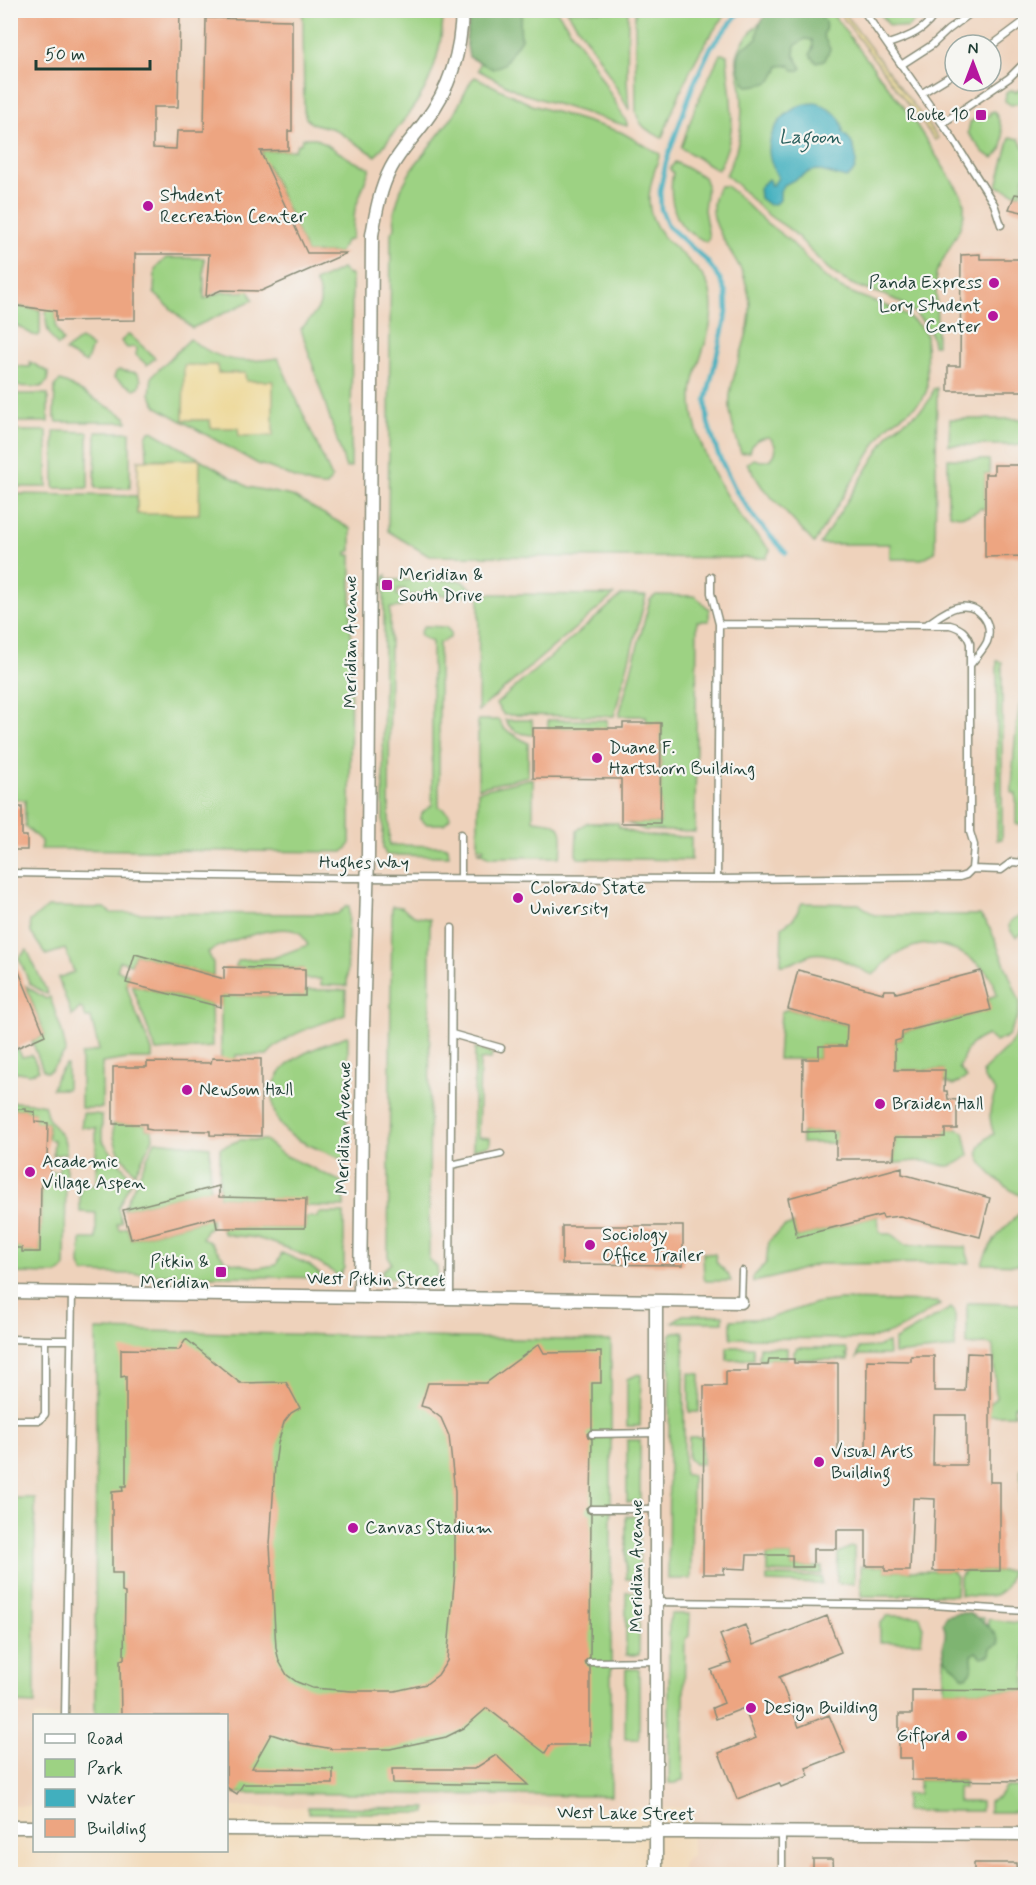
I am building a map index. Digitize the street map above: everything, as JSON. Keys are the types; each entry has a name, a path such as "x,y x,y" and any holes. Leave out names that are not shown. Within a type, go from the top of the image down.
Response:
{"street":[{"name":"Meridian Avenue","path":"360,1297 367,878 372,235 382,188 392,167 438,104 450,82 458,51 462,10"},
{"name":"West Pitkin Street","path":"10,1292 741,1302"},
{"name":"Meridian Avenue","path":"656,1300 656,1875"},
{"path":"10,1827 33,1827"},
{"name":"West Lake Street","path":"228,1829 1026,1834"}],"lane":[{"path":"863,10 922,93 994,204 1001,225"},
{"path":"888,44 908,37 930,22 936,10"},
{"path":"901,65 932,45 975,10"},
{"path":"1003,37 1026,20"},
{"path":"942,123 1009,78 1026,61"},
{"path":"922,93 943,80"},
{"path":"711,578 711,593 718,624 717,879"},
{"path":"926,625 959,606 980,611 985,618 989,635 986,644 970,665"},
{"path":"718,624 950,625 960,628 967,635 970,643 970,832 974,856 972,869"},
{"path":"460,834 461,878"},
{"name":"Hughes Way","path":"10,873 367,878 960,877 972,869 1001,870 1012,862 1026,862"},
{"path":"450,1299 452,928"},
{"path":"452,1034 501,1048"},
{"path":"451,1165 501,1154"},
{"path":"741,1302 742,1271"},
{"path":"65,1714 72,1293"},
{"path":"10,1339 70,1340"},
{"path":"10,1419 39,1420 45,1414 45,1340"},
{"path":"592,1434 655,1433"},
{"path":"591,1509 655,1509"},
{"path":"655,1602 933,1605 1026,1611"},
{"path":"590,1662 655,1661"},
{"path":"782,1833 782,1875"}],"shaded area":[{"name":"Colorado State University","path":"11,11 1025,11 1025,1874 682,1874 682,1865 686,1858 692,1856 692,1808 228,1807 228,1714 33,1714 33,1806 11,1806"}],"green space":[{"path":"471,10 523,11 520,24 521,39 504,64 493,69 469,57 466,40"},
{"path":"299,11 443,11 440,45 429,80 413,107 376,156 334,129 311,123 306,118 303,16"},
{"path":"486,11 557,11 591,60 627,126 521,93 478,70 484,48"},
{"path":"567,11 628,11 629,110 600,59"},
{"path":"635,11 729,11 698,55 662,138 643,126 636,112"},
{"path":"770,11 816,11 825,22 826,28 823,35 830,49 825,60 816,62 810,55 813,47 812,40 805,39 795,46 794,55 802,68 798,71 793,70 790,65 779,66 774,77 768,82 747,86 739,70 740,52 757,39 760,24"},
{"path":"774,11 830,11 912,118 962,196 964,214 959,230 936,273 937,345 933,345 929,330 911,310 896,300 838,277 792,232 766,213 726,175 735,155 741,123 738,53 748,35"},
{"path":"878,11 925,12 907,28 889,25"},
{"path":"720,54 727,55 732,113 729,140 718,170 681,148 696,105"},
{"path":"475,77 532,105 621,132 660,154 650,186 651,216 663,236 699,271 709,287 712,303 710,327 693,385 692,401 698,436 713,471 731,503 770,550 766,558 429,556 388,531 391,233 395,228 394,213 401,189 412,169 453,116"},
{"path":"1025,87 1025,102 1011,105 1005,101 1006,93"},
{"path":"994,111 1002,129 1003,143 998,154 993,158 984,153 968,133 970,122 977,118 979,121"},
{"path":"1010,137 1019,139 1026,148 1025,175 1020,195 997,186"},
{"path":"302,138 316,138 353,161 370,168 355,209 352,238 346,241 339,253 307,253 267,164 262,164 262,151 295,150 297,144 301,144"},
{"path":"675,162 704,177 707,185 704,210 709,238 706,242 685,229 674,210 671,188 673,173 670,169"},
{"path":"720,186 726,186 735,193 764,221 788,239 832,283 896,310 917,324 926,334 927,389 924,396 915,406 885,429 814,543 762,487 747,463 754,459 766,461 771,459 775,451 773,442 769,437 761,438 754,443 750,452 741,453 734,432 730,395 747,334 750,309 745,280 714,218 713,207"},
{"path":"166,258 204,258 204,299 222,292 244,292 246,284 253,300 192,328 154,293 155,269"},
{"path":"342,269 352,275 351,467 346,468 301,329 316,313 320,303 315,282"},
{"path":"11,305 40,310 40,334 38,336 11,322"},
{"path":"46,306 56,306 56,328 63,341 58,346 47,328"},
{"path":"129,334 155,358 147,365 136,355 135,347 127,348 121,341"},
{"path":"81,339 92,347 86,363 65,351"},
{"path":"190,339 221,357 242,361 278,358 332,478 326,486 310,484 258,464 157,407 150,394 152,376"},
{"path":"30,362 48,372 48,381 41,387 11,386 11,366 30,367"},
{"path":"119,370 137,373 141,380 139,387 134,389 114,378"},
{"path":"60,381 126,417 127,422 57,422 54,417 55,385"},
{"path":"937,388 935,552 922,559 890,559 890,544 820,544 890,433 922,409 931,397 933,389"},
{"path":"13,394 48,394 48,422 13,422"},
{"path":"950,419 1025,419 1025,445 949,445"},
{"path":"13,431 47,431 47,487 12,487"},
{"path":"54,431 88,432 88,488 54,488"},
{"path":"149,431 248,487 292,496 351,529 351,551 347,552 347,555 351,555 350,845 343,852 41,849 41,841 25,826 25,800 11,799 14,530 11,518 11,494 137,496 137,513 199,460 147,459 146,437"},
{"path":"96,432 130,432 130,488 95,488"},
{"path":"948,459 989,460 990,474 985,474 985,510 981,508 970,514 950,514"},
{"path":"387,575 387,580 458,580 473,590 473,595 406,595 405,589 398,589 397,595 402,596 401,607 390,608 389,845 444,846 448,848 449,856 386,855 383,848 384,577"},
{"path":"487,594 614,595 478,711 479,601 480,597"},
{"path":"622,595 646,596 614,716 504,715 496,704"},
{"path":"656,595 695,596 709,609 709,621 697,621 695,832 645,830 627,823 660,823 661,723 647,723 646,716 619,716 650,600"},
{"path":"424,626 446,627 451,633 450,638 439,643 439,806 449,814 450,818 444,824 426,824 420,818 423,812 432,805 432,642 422,637 420,633"},
{"path":"997,661 1002,662 1002,839 997,840"},
{"path":"1025,679 1025,824 1016,824 1016,793 1012,793 1013,764 1017,721"},
{"path":"478,720 499,720 504,729 528,743 528,776 478,788"},
{"path":"505,720 532,720 533,735 517,732"},
{"path":"548,720 607,720 607,728 548,728"},
{"path":"533,778 533,820 557,825 561,832 562,846 559,857 489,857 478,851 483,851 484,848 478,848 478,791"},
{"path":"586,823 618,823 619,827 627,831 645,835 691,837 691,860 578,858 576,854 577,831"},
{"path":"802,903 859,904 874,915 980,915 991,930 1020,1002 1018,1016 1008,1036 996,1042 987,1035 972,1044 966,1051 959,1068 967,1078 953,1085 944,1082 944,1070 895,1070 895,1041 902,1039 902,1032 990,1010 988,998 997,995 991,979 981,966 953,949 926,944 907,949 890,958 873,975 835,957 820,953 781,965 782,927 794,918"},
{"path":"349,906 347,986 321,985 321,979 305,979 304,969 235,967 239,960 273,958 308,945 300,933 291,930 254,934 208,952 213,963 213,976 135,954 131,964 120,961 117,970 129,974 126,983 152,1051 152,1059 127,1059 102,1063 102,1108 81,1108 81,1055 99,1050 91,1018 86,1018 80,1008 72,1016 58,978 74,972 65,949 46,955 31,933 30,921 48,907 105,908 111,913 337,914"},
{"path":"392,906 401,907 414,916 430,919 429,1260 437,1267 438,1275 435,1279 387,1278 382,1275 382,1271 391,1263 388,1256"},
{"path":"1025,914 1025,932 1016,937 1010,928 1010,922"},
{"path":"27,950 48,994 30,984 19,958"},
{"path":"132,985 211,1004 212,1047 156,1051"},
{"path":"26,986 46,999 50,997 62,1032 66,1051 47,1072 43,1070 32,1041 45,1035"},
{"path":"305,990 346,990 345,1015 293,1035 267,1055 236,1055 235,1063 221,1063 221,996 304,996"},
{"path":"788,1009 872,1032 846,1046 819,1046 819,1059 778,1059 781,1012"},
{"path":"1025,1022 1026,1197 1004,1185 986,1168 979,1157 981,1145 994,1134 990,1113 996,1092 984,1078 983,1071 1008,1047"},
{"path":"347,1036 346,1161 301,1141 287,1132 275,1115 273,1090 277,1077 295,1059"},
{"path":"475,1048 492,1054 491,1059 480,1060 478,1137 490,1138 490,1145 473,1149"},
{"path":"18,1049 22,1057 32,1055 39,1070 30,1074 11,1071 11,1051"},
{"path":"67,1065 67,1089 52,1089 55,1079"},
{"path":"11,1102 44,1105 48,1117 65,1142 66,1154 53,1155 54,1140 48,1139 48,1123 35,1122 34,1112 25,1109 11,1109"},
{"path":"83,1113 102,1115 102,1140 132,1179 118,1208 122,1222 117,1224 119,1230 127,1227 131,1239 211,1218 211,1226 202,1238 211,1243 226,1261 258,1268 276,1265 282,1253 309,1265 324,1278 84,1273 80,1265 81,1239 96,1239 96,1213 80,1212 80,1190 84,1186 96,1185 96,1128 81,1127"},
{"path":"113,1124 146,1124 146,1129 152,1130 153,1138 135,1173 116,1145"},
{"path":"945,1129 957,1129 964,1132 969,1155 949,1166 919,1161 894,1163 895,1137 944,1137"},
{"path":"836,1131 836,1143 802,1143 802,1132"},
{"path":"240,1140 265,1140 282,1154 342,1182 344,1207 306,1206 306,1200 219,1197 220,1148"},
{"path":"155,1141 210,1147 210,1197 205,1190 123,1210"},
{"path":"60,1161 66,1161 65,1267 59,1273 54,1274 11,1273 11,1244 14,1248 22,1248 23,1252 40,1252 41,1183 50,1183 50,1172 59,1172"},
{"path":"1022,1211 1025,1211 1025,1265 982,1264 998,1235"},
{"path":"319,1213 344,1213 344,1268 339,1276 289,1249 256,1238 223,1233 222,1228 305,1228 306,1217 318,1217"},
{"path":"878,1216 879,1231 891,1234 905,1245 965,1247 970,1263 818,1264 753,1282 753,1277 766,1263 769,1241 784,1227 794,1224 797,1237"},
{"path":"703,1253 715,1254 717,1263 728,1274 731,1281 706,1281 704,1279"},
{"path":"839,1300 938,1302 940,1304 897,1330 868,1339 731,1338 731,1320 770,1318 816,1303"},
{"path":"967,1303 1025,1304 1025,1396 1019,1404 1014,1406 1014,1415 989,1415 990,1403 996,1398 993,1346 967,1345"},
{"path":"951,1308 955,1312 955,1348 894,1354 894,1341"},
{"path":"683,1315 723,1315 723,1322 672,1322"},
{"name":"Canvas Stadium","path":"96,1330 611,1341 611,1796 228,1793 228,1714 95,1714"},
{"path":"674,1332 684,1332 684,1475 692,1475 691,1579 668,1579 670,1336"},
{"path":"888,1343 889,1355 860,1355 857,1358 859,1348 877,1347"},
{"path":"727,1347 753,1347 754,1359 727,1360"},
{"path":"760,1347 787,1348 787,1359 759,1359"},
{"path":"797,1348 846,1348 848,1360 794,1359 794,1352"},
{"path":"689,1373 700,1374 699,1412 689,1412"},
{"path":"641,1375 640,1426 627,1426 627,1379"},
{"path":"689,1437 702,1437 702,1464 694,1464 688,1458"},
{"path":"627,1440 640,1440 640,1502 627,1502"},
{"path":"1025,1467 1025,1590 1021,1580 1021,1469"},
{"path":"11,1498 35,1498 35,1704 11,1703"},
{"path":"626,1516 640,1516 639,1579 626,1579"},
{"path":"854,1547 854,1583 840,1584 837,1582 838,1553"},
{"path":"767,1555 792,1555 792,1567 822,1567 822,1574 767,1572"},
{"path":"861,1566 885,1566 885,1571 952,1571 957,1576 956,1595 861,1596"},
{"path":"964,1571 1011,1571 1008,1581 999,1593 986,1596 960,1595 960,1577"},
{"path":"767,1576 822,1577 822,1584 767,1582"},
{"path":"626,1592 639,1592 639,1655 626,1655"},
{"path":"969,1613 980,1620 993,1631 999,1644 991,1648 990,1655 982,1657 976,1652 972,1655 972,1670 967,1677 962,1676 949,1663 943,1653 945,1629 943,1623 946,1616"},
{"path":"672,1614 690,1614 689,1636 685,1639 683,1780 676,1783 669,1783 669,1621"},
{"path":"887,1616 920,1616 923,1626 921,1642 880,1642 880,1624"},
{"path":"950,1617 984,1618 983,1627 988,1627 988,1619 1025,1624 1025,1691 944,1691 944,1643"},
{"path":"626,1669 639,1669 639,1739 625,1739"},
{"path":"919,1780 964,1781 964,1788 958,1788 958,1802 981,1802 981,1811 905,1811 905,1794 919,1794"},
{"path":"1006,1787 1025,1787 1023,1808 1025,1812 989,1812 989,1802 999,1797"},
{"path":"308,1807 426,1808 426,1813 308,1813"}],"sand":[{"path":"838,11 843,11 938,138 935,140"},
{"path":"184,365 217,365 218,373 245,373 246,381 273,381 273,436 239,436 238,428 211,428 210,420 183,420"},
{"path":"200,459 199,514 137,514 138,460"}],"water":[{"name":"Lagoon","path":"817,103 832,111 839,118 843,133 848,137 854,149 855,168 846,178 817,170 811,171 784,185 780,191 780,200 769,205 760,198 759,188 768,179 770,185 773,185 778,178 769,154 773,132 791,111 799,106"}],"building":[{"name":"Student Recreation Center","path":"10,10 180,10 178,107 153,107 153,148 176,149 177,131 204,131 206,18 292,20 292,131 288,131 288,150 260,151 307,253 347,253 261,291 221,290 206,297 209,254 135,254 135,320 56,321 56,311 10,305"},
{"path":"1015,194 1026,196 1026,213 1009,209"},
{"name":"Lory Student Center","path":"980,254 980,259 1026,259 1026,391 948,391 948,366 960,366 961,255"},
{"path":"994,465 1026,465 1026,556 985,557 985,474 994,474"},
{"name":"Duane F. Hartshorn Building","path":"623,723 661,723 660,823 621,823 621,779 533,778 533,728 623,728"},
{"path":"10,807 22,807 22,836 27,836 27,850 10,850"},
{"path":"10,950 45,1035 10,1051"},
{"path":"135,954 224,979 224,967 305,969 305,996 221,996 221,1007 126,983"},
{"name":"Braiden Hall","path":"798,970 883,993 884,990 895,990 896,993 981,971 991,1010 902,1032 902,1039 895,1041 895,1070 945,1070 944,1091 947,1091 948,1099 957,1100 957,1129 945,1129 945,1137 895,1137 894,1159 836,1159 836,1131 802,1132 803,1059 819,1059 819,1046 846,1046 847,1025 788,1009"},
{"path":"212,1058 261,1059 261,1136 210,1135 210,1131 152,1130 146,1129 146,1124 113,1124 113,1067 147,1067 147,1062 211,1063"},
{"name":"Academic Village Aspen","path":"10,1109 26,1109 26,1111 35,1112 35,1122 48,1123 47,1161 50,1161 50,1183 41,1183 40,1252 22,1252 22,1248 13,1248 13,1238 10,1238"},
{"path":"902,1167 902,1174 990,1198 980,1237 900,1216 883,1218 882,1215 797,1237 788,1198"},
{"path":"219,1186 219,1197 306,1199 305,1228 217,1228 215,1217 131,1239 123,1210"},
{"path":"562,1226 683,1226 683,1265 562,1264"},
{"path":"186,1339 240,1383 286,1382 300,1408 291,1413 284,1422 275,1465 270,1545 276,1648 279,1661 287,1675 297,1682 312,1688 352,1691 395,1691 426,1684 438,1675 447,1661 455,1573 455,1492 449,1436 441,1418 428,1408 421,1406 428,1383 486,1383 539,1344 544,1353 601,1352 601,1383 592,1383 592,1429 587,1434 592,1439 591,1504 586,1508 591,1514 590,1657 585,1661 590,1667 590,1745 550,1745 545,1753 487,1708 464,1728 446,1737 390,1749 333,1749 299,1743 271,1734 252,1768 333,1769 333,1784 243,1784 237,1794 228,1788 228,1714 121,1714 120,1660 124,1659 125,1593 122,1592 122,1573 112,1573 112,1492 123,1491 122,1486 126,1486 126,1376 121,1377 121,1349 179,1350"},
{"name":"Visual Arts Building","path":"967,1353 990,1354 990,1482 1000,1482 1000,1571 933,1571 935,1499 913,1498 910,1571 885,1571 885,1566 866,1566 866,1530 837,1530 837,1549 813,1549 813,1567 792,1567 792,1555 747,1555 746,1569 724,1568 724,1574 703,1574 704,1386 726,1386 726,1371 748,1371 748,1365 768,1365 769,1359 794,1359 794,1363 838,1363 838,1450 866,1450 867,1360 911,1361 911,1356 934,1356 934,1391 965,1391","holes":["934,1415 966,1415 966,1465 933,1465"]},
{"name":"Design Building","path":"827,1616 841,1652 779,1677 799,1727 829,1715 845,1753 806,1768 809,1776 781,1787 779,1783 737,1799 719,1753 756,1738 744,1708 716,1719 712,1708 724,1703 711,1670 731,1663 720,1635 745,1625 753,1645"},
{"name":"Gifford","path":"912,1690 1026,1691 1026,1781 912,1780 912,1758 899,1758 899,1714 912,1714"},
{"path":"496,1755 528,1785 393,1783 392,1769 474,1769"},
{"path":"813,1859 833,1859 834,1875 813,1875"},
{"path":"974,1863 1016,1863 1017,1875 974,1875"}],"waterway":[{"path":"741,10 711,47 693,85 666,162 660,191 661,209 668,226 707,261 720,279 726,293 727,312 706,401 708,423 718,454 736,491 756,520 786,553"}],"place":[{"name":"Route 10","path":"981,115"},
{"name":"Student Recreation Center","path":"148,206"},
{"name":"Panda Express","path":"994,283"},
{"name":"Lory Student Center","path":"993,316"},
{"name":"Meridian & South Drive","path":"387,585"},
{"name":"Duane F. Hartshorn Building","path":"597,758"},
{"name":"Colorado State University","path":"518,898"},
{"name":"Newsom Hall","path":"187,1090"},
{"name":"Braiden Hall","path":"880,1104"},
{"name":"Academic Village Aspen","path":"30,1172"},
{"name":"Sociology Office Trailer","path":"590,1245"},
{"name":"Pitkin & Meridian","path":"221,1272"},
{"name":"Visual Arts Building","path":"819,1462"},
{"name":"Canvas Stadium","path":"353,1528"},
{"name":"Design Building","path":"751,1708"},
{"name":"Gifford","path":"962,1736"}]}
